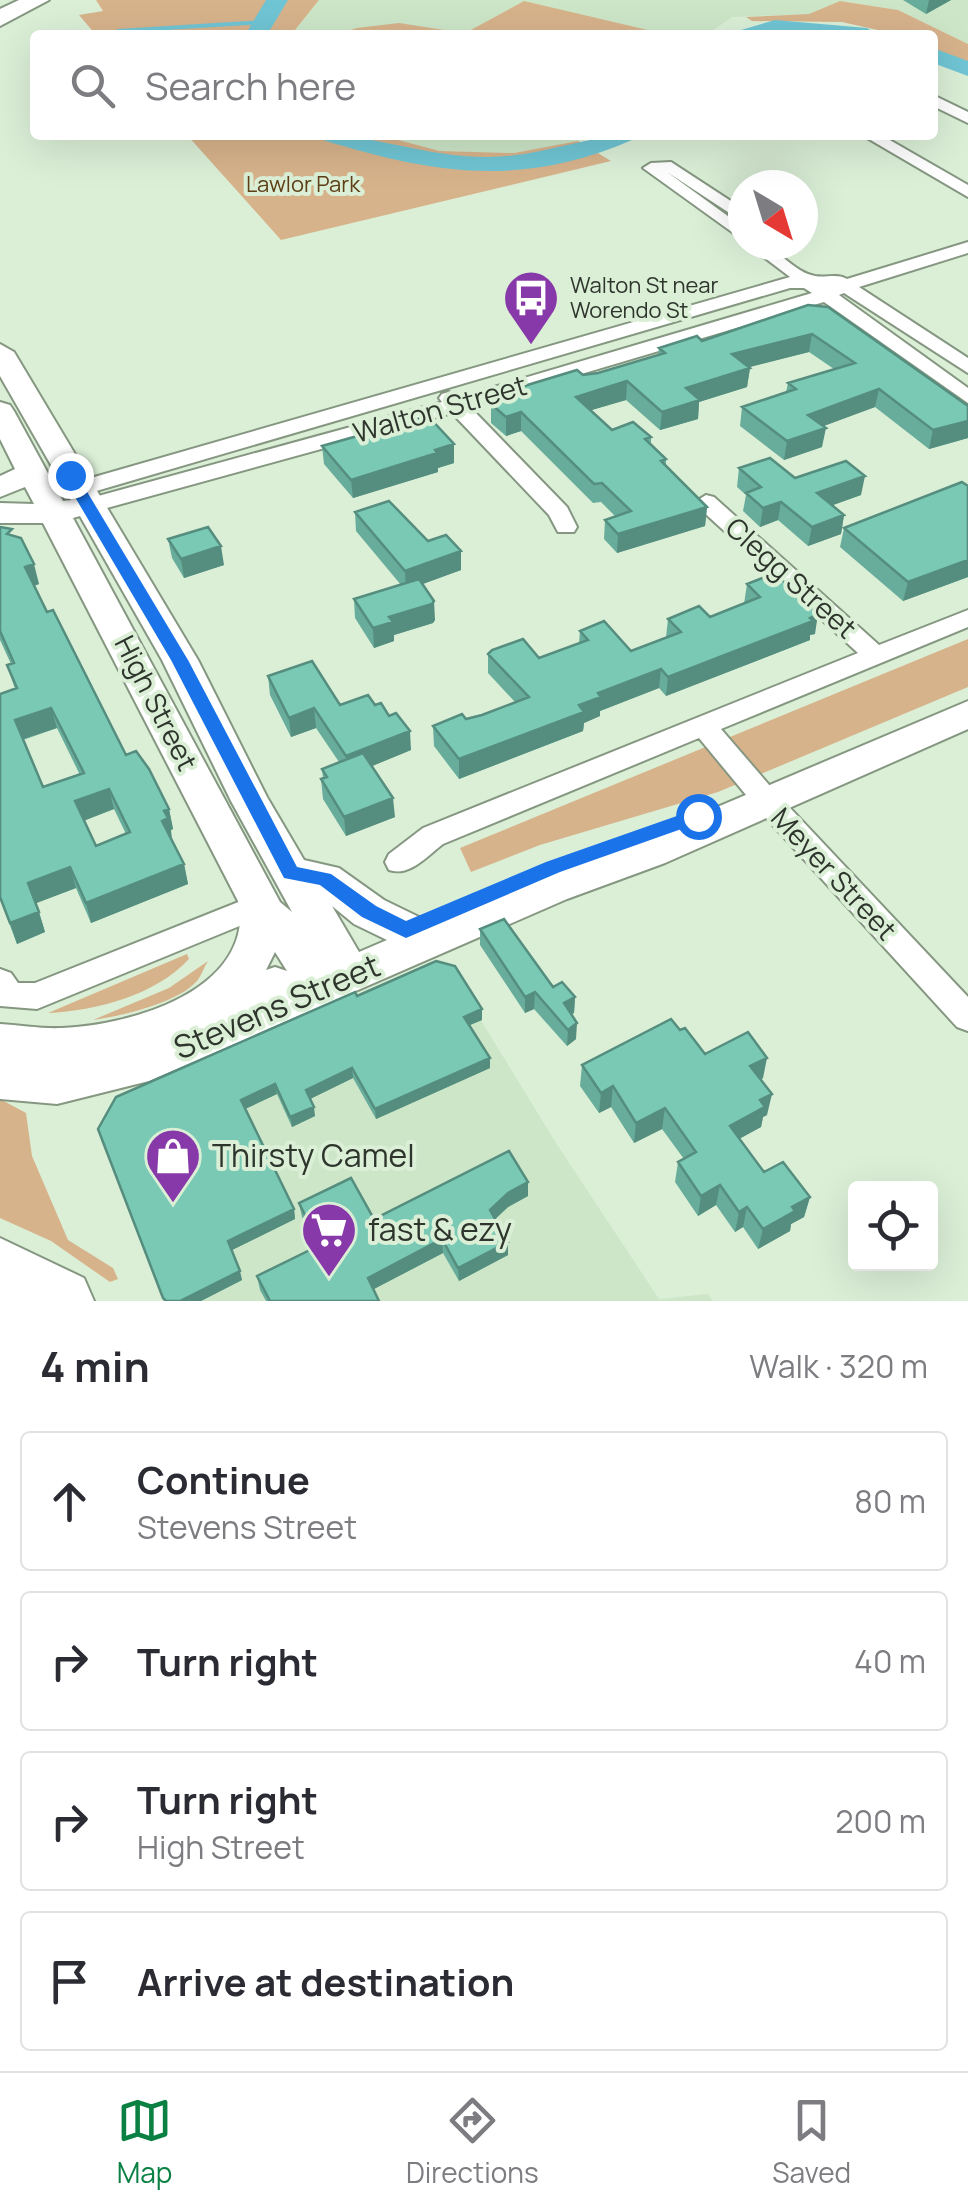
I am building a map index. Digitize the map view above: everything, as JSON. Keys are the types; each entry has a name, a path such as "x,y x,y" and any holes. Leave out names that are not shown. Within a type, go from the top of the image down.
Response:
{"highway":[{"path":"0,1268 61,1301"}],"main road":[{"name":"High Street","path":"0,352 180,660 291,873 330,973"},
{"name":"High Street","path":"0,410 262,908 330,973"},
{"path":"0,488 83,498"},
{"path":"0,501 43,494"},
{"path":"0,513 43,494"},
{"name":"Stevens Street","path":"0,1042 83,1047 128,1036 204,1006 330,973 684,838 968,714"},
{"name":"Stevens Street","path":"0,1080 57,1084 106,1076 167,1054 330,973 406,930 611,845 698,816 766,800"},
{"path":"291,873 325,879 369,912 406,930"},
{"path":"204,1006 240,976 258,941 262,908"}],"street":[{"path":"938,103 968,118"},
{"path":"879,140 968,192"},
{"path":"728,207 671,167 651,168 728,224"},
{"name":"Walton Street","path":"83,498 456,405 791,306 836,284 968,247"},
{"path":"787,260 836,284 968,368"},
{"path":"804,260 968,398"},
{"name":"Walton Street","path":"83,498 437,386 768,290 836,284"},
{"path":"768,290 791,306"},
{"path":"437,386 558,512 566,526"},
{"name":"Clegg Street","path":"706,502 876,656"},
{"path":"399,862 433,836 968,618"},
{"name":"Meyer Street","path":"704,726 766,800 968,1018"},
{"path":"0,982 10,996 37,996 262,908"}],"shaded area":[{"path":"319,0 968,0 968,44 898,10 840,1 809,14 732,17 713,30 295,30"},
{"path":"398,140 580,140 514,153 440,151"},
{"path":"455,978 556,1143 659,1299 708,1294 713,1301 181,1301 127,1117"}],"green space":[{"path":"96,0 319,0 295,30 92,30 79,15 103,11"},
{"path":"524,1 648,30 471,30"},
{"path":"840,1 898,10 968,44 968,63 938,51 938,30 878,30 842,22 752,21 746,17 809,14"},
{"path":"399,23 444,30 350,30"},
{"name":"Lawlor Park","path":"191,140 398,140 440,151 514,153 578,141 611,161 281,240"},
{"path":"968,639 968,687 718,792 540,845 471,872 460,848"},
{"path":"187,954 189,959 175,972 143,991 105,1005 48,1013"},
{"path":"208,961 196,982 176,996 133,1012 93,1020 169,988"},
{"path":"0,1099 26,1113 32,1156 68,1240 113,1268 118,1279 110,1282 51,1241 0,1218"}],"building":[{"path":"808,305 828,307 968,406 968,421 933,430 879,389 808,415 826,428 787,441 742,407 796,389 788,383 855,363 812,334 732,354 750,368 686,388 700,400 662,412 627,381 576,397 612,430 633,422 651,437 645,439 666,459 661,461 707,507 618,534 605,520 631,511 602,483 594,484 521,412 506,417 491,404 498,402 491,396 577,370 583,375 598,373 665,353 659,348 697,336 702,341"},
{"path":"428,416 454,444 351,480 322,446"},
{"path":"770,458 795,478 846,461 865,476 817,493 844,515 812,527 781,502 763,508 746,493 761,487 739,468"},
{"path":"962,482 968,486 968,560 908,582 844,528"},
{"path":"389,501 428,541 446,535 461,551 405,571 355,512"},
{"path":"0,527 12,529 7,534 21,538 34,564 25,567 47,612 53,610 126,755 136,751 149,769 169,809 164,811 168,818 162,821 184,864 86,903 70,867 28,883 39,912 10,923 0,897 0,694 17,688 7,665 14,663 0,631","holes":["51,708 84,773 43,787 15,720","109,789 130,832 96,846 75,801"]},
{"path":"208,527 221,546 181,559 168,539"},
{"path":"775,573 818,614 810,618 813,621 668,677 661,669 598,693 601,697 579,705 584,712 459,759 433,726 462,714 466,719 482,715 529,697 488,654 492,650 523,639 539,658 588,640 580,631 604,621 631,651 681,632 668,619 699,606 710,617 760,597 747,584"},
{"path":"419,579 434,601 389,617 393,622 373,628 354,599"},
{"path":"312,661 340,705 368,695 375,705 381,703 389,716 396,713 410,731 346,756 314,708 289,718 268,676"},
{"path":"363,753 393,798 344,817 321,779 327,777 322,769"},
{"path":"504,919 553,987 562,982 575,997 564,1003 577,1023 568,1030 535,992 525,997 480,929"},
{"path":"436,961 455,966 482,1009 464,1017 490,1058 375,1109 352,1068 306,1090 314,1107 290,1117 275,1084 241,1100 294,1209 228,1241 240,1271 180,1301 166,1301 98,1129 116,1097 355,992 357,996"},
{"path":"671,1019 680,1030 685,1028 705,1054 748,1032 767,1058 750,1066 772,1094 760,1100 765,1107 730,1126 764,1172 783,1162 810,1197 792,1207 795,1211 763,1229 747,1207 739,1212 720,1185 701,1196 678,1162 696,1152 665,1108 636,1123 613,1086 601,1093 582,1065"},
{"path":"509,1151 528,1182 508,1193 490,1210 508,1242 458,1268 442,1239 368,1278 379,1301 270,1301 257,1276 320,1245 299,1203 351,1178 374,1219"}],"waterway":[{"path":"259,30 277,0"},
{"path":"134,30 264,22"},
{"path":"765,30 810,30"},
{"path":"938,57 968,69"},
{"path":"348,140 415,159 467,165 548,159 612,140"}],"place":[{"name":"Walton St near Worendo St","path":"531,347"},
{"name":"Thirsty Camel","path":"173,1205"},
{"name":"fast & ezy","path":"329,1279"}],"route":[{"path":"70,475 180,660 250,801 291,873 325,879 369,912 406,930 553,867 698,816"}]}
